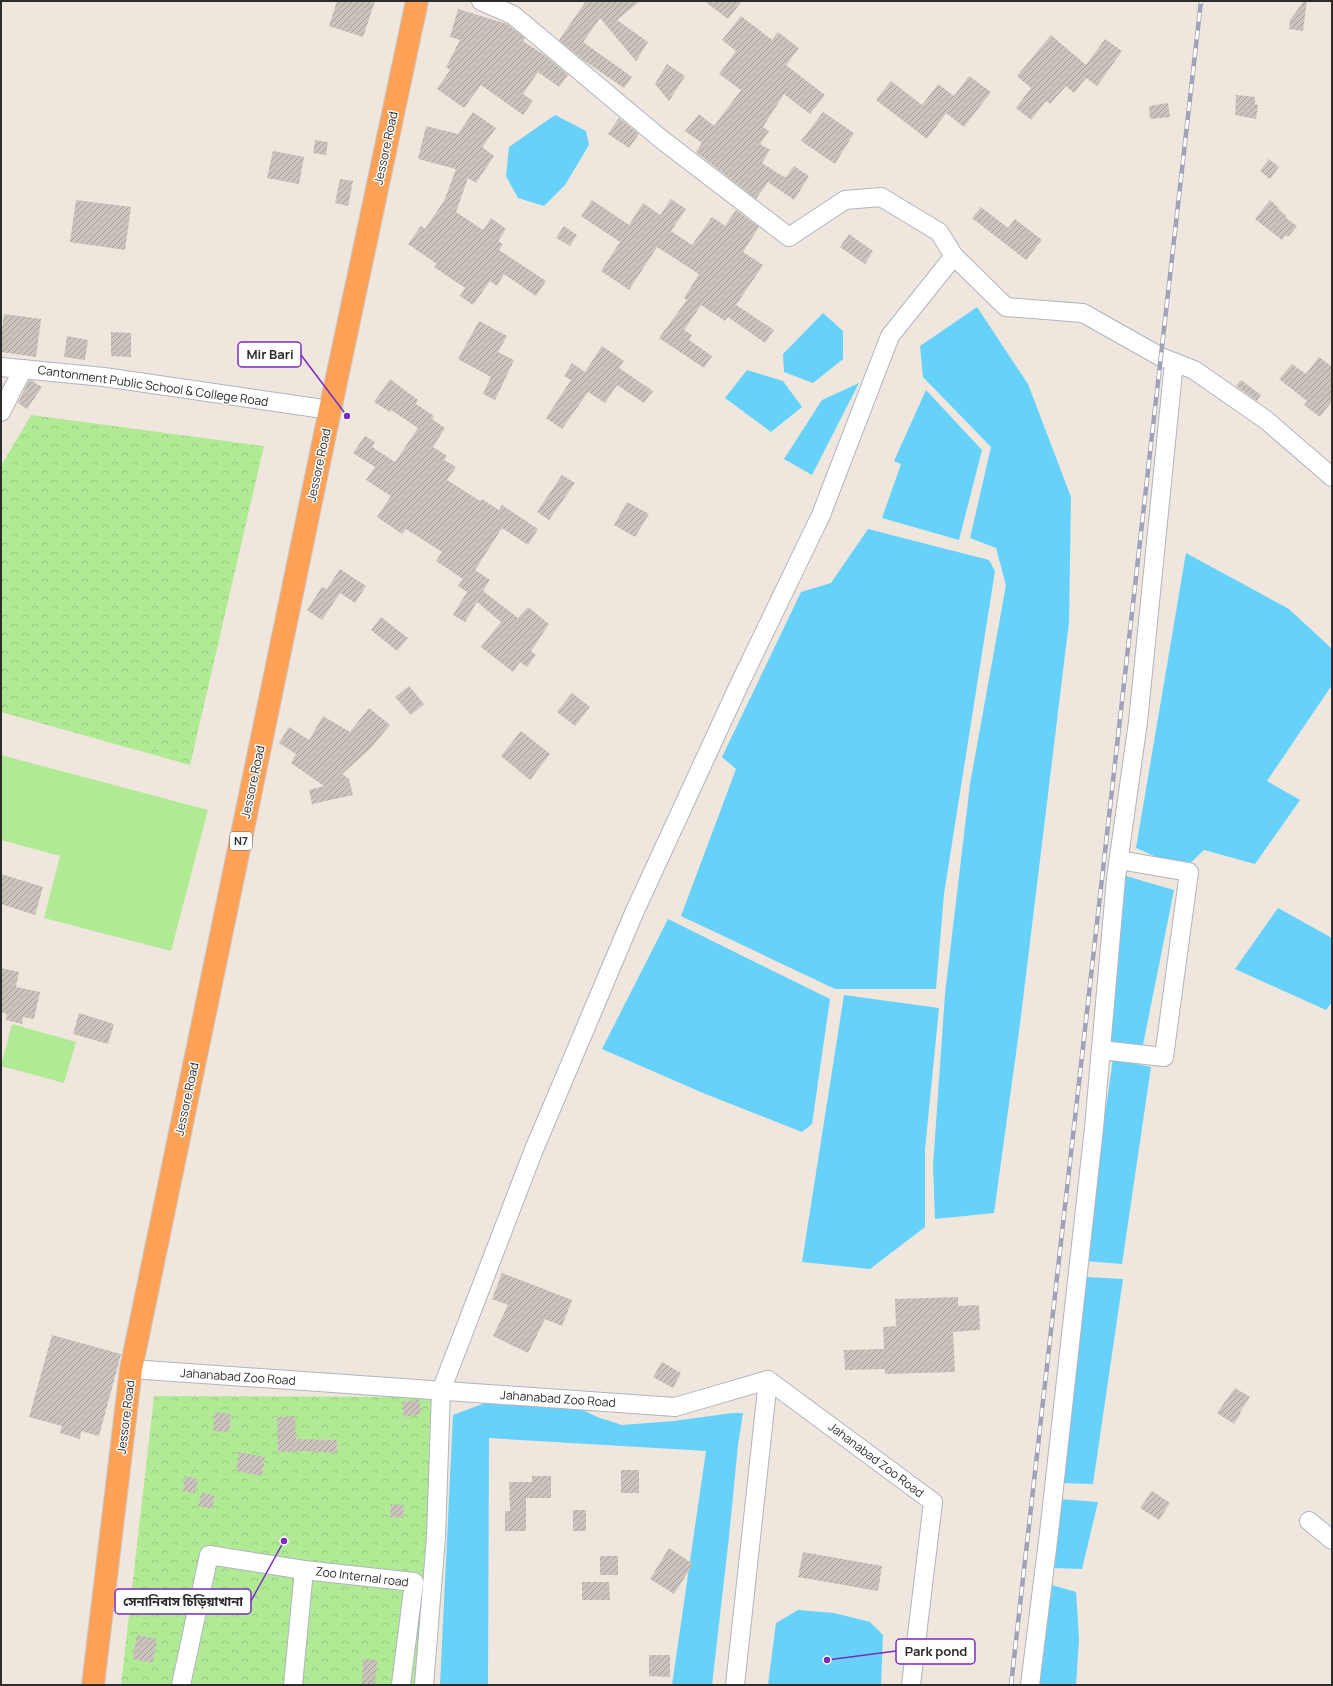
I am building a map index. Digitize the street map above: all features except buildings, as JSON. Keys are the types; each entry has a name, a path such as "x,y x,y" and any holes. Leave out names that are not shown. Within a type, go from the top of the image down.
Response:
{"highway":[{"name":"Jessore Road","path":"94,1685 131,1369 330,410 417,1"}],"street":[{"path":"481,1 513,15 661,139 789,237 844,200 881,197 939,232 954,256 1006,307 1083,314 1161,357 1194,370 1266,420 1332,477"},
{"path":"424,1685 436,1536 441,1391 533,1152 631,920 739,685 821,514 890,336 954,256"},
{"path":"1030,1685 1052,1509 1094,1128 1119,860 1138,722 1174,362"},
{"path":"1,368 23,369"},
{"name":"Cantonment Public School & College Road","path":"1,412 23,369 104,377 330,410"},
{"path":"1101,1050 1164,1057 1189,872 1119,860"},
{"name":"Jahanabad Zoo Road","path":"131,1369 675,1407 768,1380 933,1502 910,1685"},
{"path":"735,1685 768,1380"},
{"path":"1308,1521 1332,1540"},
{"name":"Zoo Internal road","path":"181,1685 209,1554 304,1570 414,1582 401,1685"},
{"name":"Zoo Internal road","path":"293,1685 304,1570"}],"green space":[{"path":"31,415 264,446 190,765 1,712 1,466"},
{"path":"1,755 208,810 171,951 44,918 60,856 1,840"},
{"path":"12,1024 76,1042 64,1083 1,1066"},
{"path":"154,1396 433,1397 427,1685 121,1685"}],"water":[{"path":"555,115 586,131 589,145 565,185 544,206 518,198 506,176 509,147"},
{"path":"977,307 1028,384 1071,497 1069,622 1020,1024 994,1213 935,1219 933,1166 945,994 970,784 1006,585 996,548 970,538 991,447 923,377 920,346"},
{"path":"823,313 843,331 843,359 813,383 784,372 783,354"},
{"path":"747,370 783,381 802,407 771,432 725,398"},
{"path":"859,383 812,475 784,459 822,400"},
{"path":"926,390 982,450 959,540 882,518 901,464 894,461"},
{"path":"868,529 989,560 995,571 944,894 936,989 835,989 681,916 736,769 722,757 801,592 831,583"},
{"path":"1186,553 1289,609 1332,649 1332,685 1267,781 1300,800 1255,864 1204,850 1184,869 1136,848"},
{"path":"1126,876 1174,890 1142,1050 1105,1041"},
{"path":"1278,908 1332,938 1332,1002 1326,1010 1235,969"},
{"path":"668,919 830,999 812,1124 802,1132 703,1093 602,1049"},
{"path":"844,995 939,1008 925,1150 925,1227 870,1269 802,1262"},
{"path":"1113,1059 1151,1067 1122,1264 1084,1261"},
{"path":"1087,1277 1123,1279 1093,1484 1059,1483"},
{"path":"485,1403 581,1409 597,1417 622,1425 743,1413 738,1445 712,1685 672,1685 706,1451 489,1438 488,1685 440,1685 453,1415"},
{"path":"1059,1499 1098,1502 1082,1569 1052,1568"},
{"path":"1048,1584 1076,1592 1079,1640 1076,1685 1037,1685"},
{"path":"798,1610 834,1613 870,1622 883,1635 881,1685 768,1685 776,1623"}],"railway":[{"path":"1011,1685 1201,1"}],"place":[{"name":"Mir Bari","path":"347,416"},
{"name":"সেনানিবাস চিড়িয়াখানা","path":"284,1541"},
{"name":"Park pond","path":"827,1660"}]}
